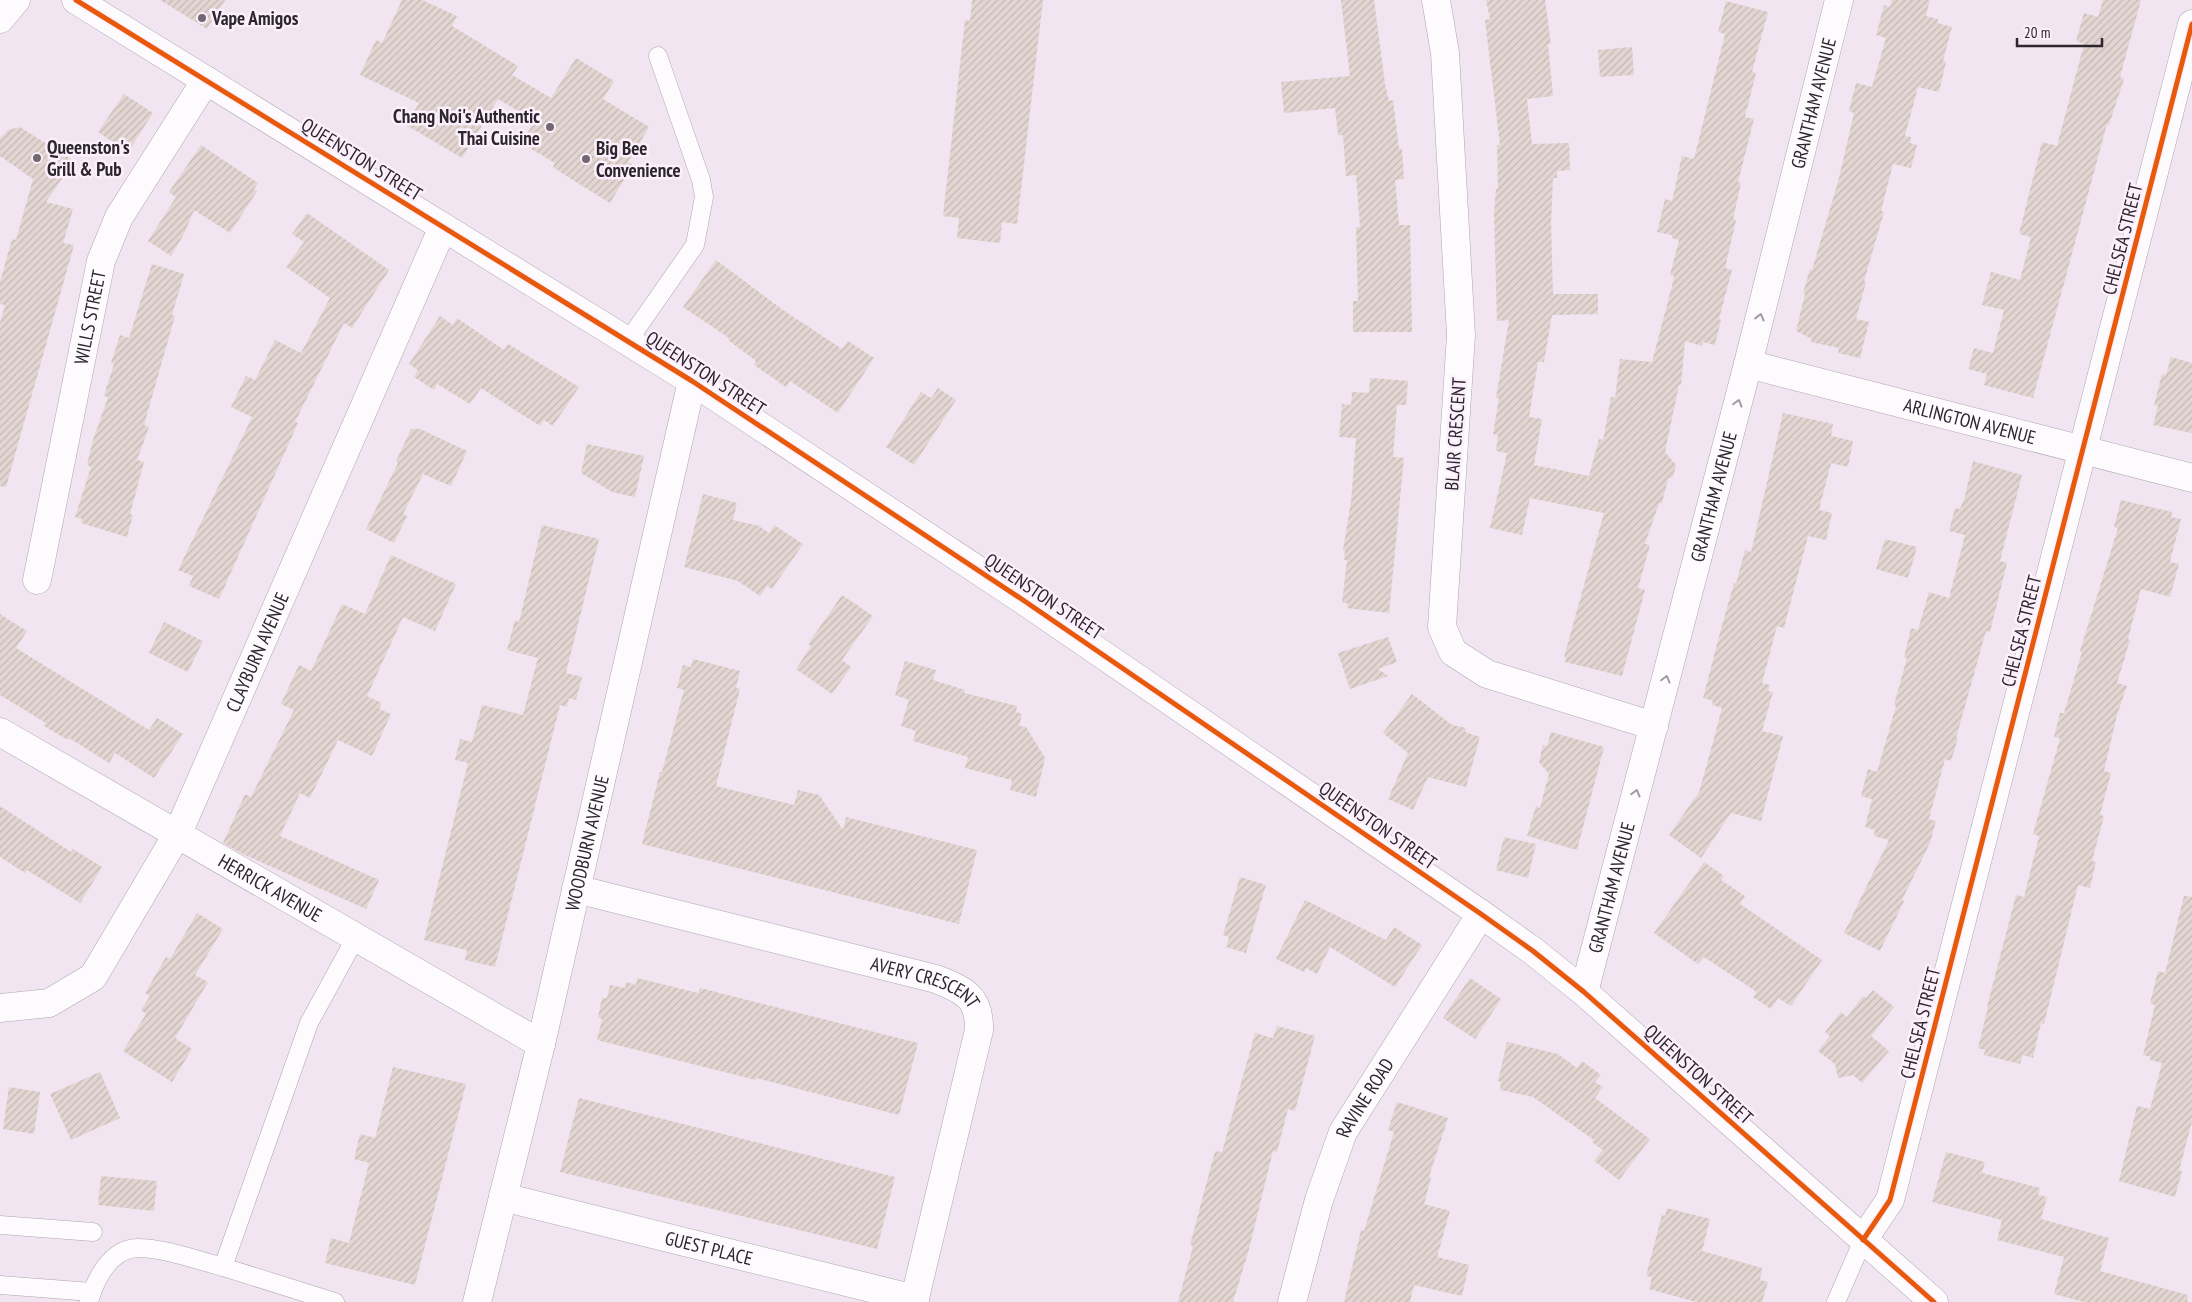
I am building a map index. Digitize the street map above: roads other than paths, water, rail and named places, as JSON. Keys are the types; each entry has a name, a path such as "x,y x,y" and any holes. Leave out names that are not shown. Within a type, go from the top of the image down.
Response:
{"street":[{"path":"0,19 16,0"},
{"name":"QUEENSTON STREET","path":"76,0 692,382 1023,600 1481,914 1533,951 1584,992 1934,1302"},
{"name":"BLAIR CRESCENT","path":"1436,0 1445,53 1462,335 1442,627 1453,652 1487,674 1654,726"},
{"name":"GRANTHAM AVENUE","path":"1584,992 1748,364 1839,0"},
{"name":"CHELSEA STREET","path":"1863,1240 1890,1200 2192,24"},
{"name":"WILLS STREET","path":"37,580 101,261 119,218 206,80"},
{"name":"CLAYBURN AVENUE","path":"0,1008 49,1003 93,977 178,833 443,227"},
{"name":"ARLINGTON AVENUE","path":"1748,364 2192,478"},
{"name":"WOODBURN AVENUE","path":"477,1302 540,1044 692,382"},
{"name":"HERRICK AVENUE","path":"0,732 178,833 540,1044"},
{"name":"AVERY CRESCENT","path":"576,889 936,980 959,988 969,996 976,1006 979,1030 914,1300"},
{"name":"RAVINE ROAD","path":"1292,1302 1318,1200 1343,1132 1481,914"},
{"name":"GUEST PLACE","path":"503,1196 914,1300"}],"lane":[{"path":"628,341 695,245 704,197 701,180 658,56"},
{"path":"223,1268 309,1023 356,937"},
{"path":"0,1225 93,1232"},
{"path":"1836,1302 1863,1240"},
{"path":"0,1285 90,1297 98,1276 111,1260 135,1248 171,1254 223,1268 335,1302"}],"place":[{"name":"Vape Amigos","path":"202,18"},
{"name":"Chang Noi's Authentic Thai Cuisine","path":"550,127"},
{"name":"Queenston's Grill & Pub","path":"37,158"},
{"name":"Big Bee Convenience","path":"586,159"}]}
